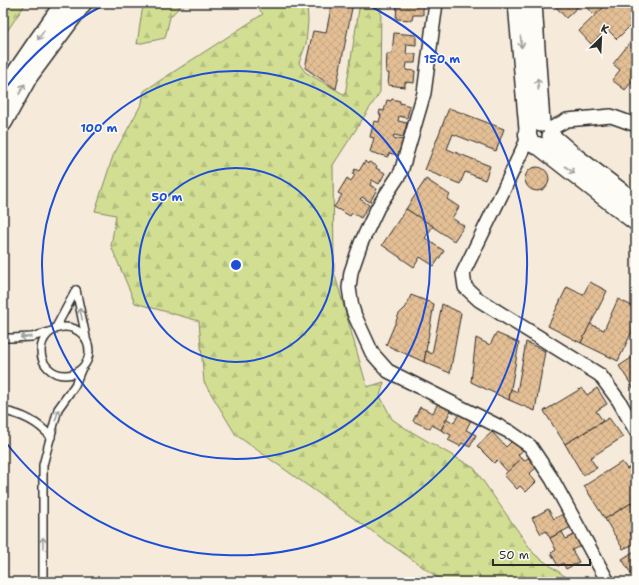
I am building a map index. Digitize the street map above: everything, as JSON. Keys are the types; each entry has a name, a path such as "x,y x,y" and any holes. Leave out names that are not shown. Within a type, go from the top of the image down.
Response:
{"street":[{"path":"3,96 8,84 64,3"},
{"path":"3,124 29,76 82,3"},
{"path":"436,3 424,93 401,172 378,207 361,243 351,272 349,288 352,307 372,353 388,371 510,432 530,446 552,479 608,582"},
{"path":"517,3 540,134 636,222"},
{"path":"533,3 540,134"},
{"path":"636,125 611,116 567,120 540,134 504,189 463,273 465,288 479,300 600,375 619,401 636,431"},
{"path":"540,134 573,155 636,202"}],"lane":[{"path":"76,290 86,338 90,351 89,358 86,365 81,370 75,374 62,375 49,370 42,358 42,344 45,338 52,331 76,290"},
{"path":"3,338 32,337 62,327 76,329 86,338"},
{"path":"43,582 43,465 58,410 75,385 81,370"},
{"path":"3,411 19,415 30,420 44,429 51,438"}],"green space":[{"path":"3,3 26,3 3,37"},
{"path":"146,3 183,3 170,17 165,38 137,44 142,11"},
{"path":"254,3 307,3 308,21 306,44 299,63 305,72 345,95 360,3 381,3 380,92 333,165 334,272 367,387 384,382 380,396 392,419 474,468 534,554 573,582 444,582 236,435 204,382 199,321 135,303 111,246 116,215 95,211 113,156 142,103 144,91 263,14"}],"building":[{"path":"332,3 353,3 336,89 305,68 313,31 326,33"},
{"path":"389,3 423,4 423,15 413,15 412,20 396,19 397,5 389,5"},
{"path":"560,3 582,3 566,18 556,7"},
{"path":"582,3 608,3 595,16"},
{"path":"608,3 636,3 636,20 617,39 607,29 591,44 579,31"},
{"path":"394,33 416,35 416,45 407,44 406,54 416,54 415,63 407,63 406,70 415,71 414,83 405,82 405,87 388,85 389,73 386,73 387,54 392,54"},
{"path":"636,35 636,77 625,90 612,80 620,70 613,64"},
{"path":"392,99 410,106 407,118 399,116 398,121 407,123 403,137 394,135 393,138 403,140 398,155 389,153 388,157 370,152 374,138 370,137 374,121 379,122 381,115 379,114 380,110 384,111 387,100 391,101"},
{"path":"449,108 504,129 496,151 453,134 447,149 490,166 485,180 465,172 460,184 425,170"},
{"path":"365,161 368,164 369,162 377,166 376,168 385,173 379,184 372,180 370,185 377,189 370,202 362,197 360,199 369,205 361,218 352,213 350,216 334,207 342,195 338,193 347,178 351,181 355,175 352,174 355,169 359,171"},
{"path":"537,167 542,168 548,174 548,184 542,190 537,191 532,190 526,184 525,179 526,174 532,168"},
{"path":"426,179 450,195 447,199 459,207 452,218 464,226 454,241 406,209"},
{"path":"406,209 433,226 425,238 444,251 434,266 420,257 414,267 382,245"},
{"path":"590,282 607,291 581,343 548,326 567,287 583,295"},
{"path":"411,295 434,304 424,362 386,345 399,314 406,307"},
{"path":"618,299 636,308 636,323 618,361 581,343 590,324 604,330"},
{"path":"442,304 461,313 450,373 424,362 426,351 432,354"},
{"path":"496,333 519,343 509,400 471,382 476,338 490,345"},
{"path":"526,342 545,351 535,411 509,400 511,389 517,392"},
{"path":"636,355 636,392 619,366"},
{"path":"582,388 587,395 597,388 607,404 596,411 603,421 565,444 544,411"},
{"path":"438,403 451,410 441,430 432,425 430,429 413,421 420,407 433,413"},
{"path":"459,414 471,420 466,430 476,435 470,447 462,443 460,446 448,440 451,435 441,430 447,419 454,423"},
{"path":"609,418 623,437 590,458 597,468 583,475 565,444"},
{"path":"492,432 506,447 513,440 523,450 518,455 521,459 508,472 497,460 494,463 477,446"},
{"path":"522,458 524,461 528,458 537,467 529,474 536,482 526,492 520,486 517,489 504,475"},
{"path":"622,462 627,469 636,463 636,500 605,519 584,486"},
{"path":"636,500 636,529 630,533 636,543 623,549 605,519"},
{"path":"548,509 554,519 563,514 571,527 550,538 546,531 541,534 532,518"},
{"path":"562,532 566,539 576,534 582,545 572,550 579,562 566,569 563,563 558,566 551,553 556,550 550,538"},
{"path":"636,550 636,582 622,559"}]}
